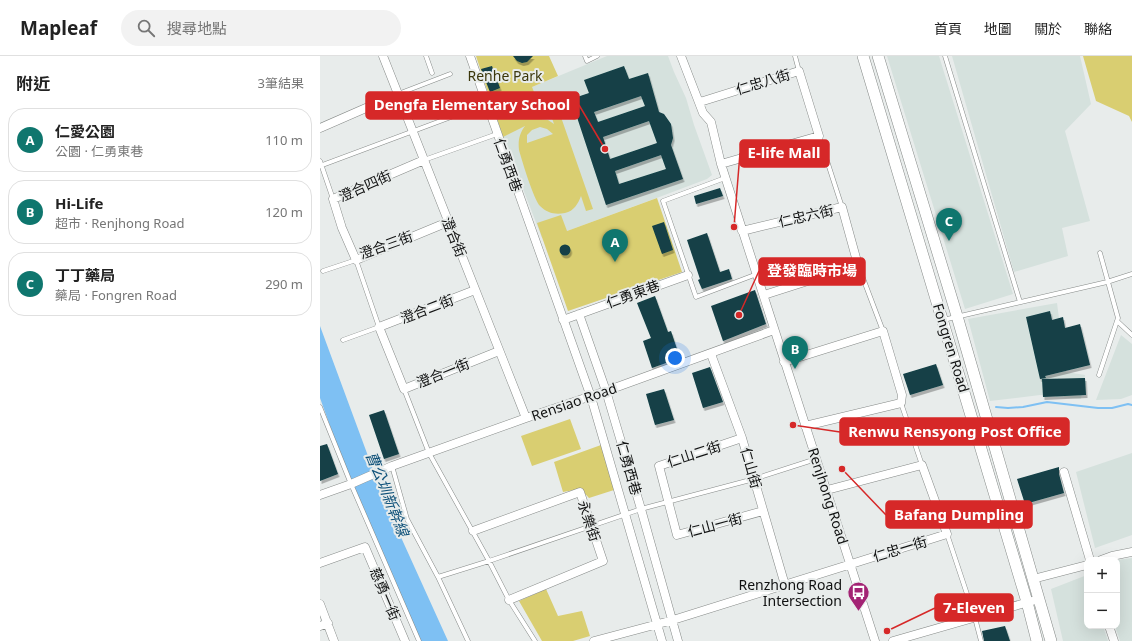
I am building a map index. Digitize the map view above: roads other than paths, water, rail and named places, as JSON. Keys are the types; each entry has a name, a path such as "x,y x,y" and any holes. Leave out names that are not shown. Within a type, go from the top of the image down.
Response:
{"main road":[{"name":"Fongren Road","path":"863,56 1027,602 1037,641"},
{"name":"Fongren Road","path":"878,56 957,316 1051,641"}],"street":[{"name":"澄合街","path":"383,56 526,418"},
{"name":"仁勇西巷","path":"470,56 591,397 662,641"},
{"name":"Renjhong Road","path":"681,56 704,113 712,122 721,164 742,231 875,641"},
{"name":"仁忠八街","path":"700,102 799,71 819,136"},
{"path":"320,128 398,94"},
{"path":"721,164 819,136"},
{"name":"澄合四街","path":"342,228 333,199 424,160"},
{"name":"仁忠六街","path":"742,231 842,207 858,265"},
{"name":"澄合三街","path":"342,228 356,260 448,222"},
{"path":"764,295 858,265"},
{"name":"仁勇東巷","path":"579,314 688,275"},
{"name":"澄合二街","path":"379,327 475,290"},
{"path":"563,320 579,314"},
{"name":"仁勇西巷","path":"579,314 606,391 678,641"},
{"name":"澄合一街","path":"379,327 404,389 499,351"},
{"name":"Rensiao Road","path":"350,484 392,466 526,418 591,397 774,330"},
{"path":"784,362 883,331 902,395 900,404 805,426"},
{"name":"仁山街","path":"711,354 742,438 785,585"},
{"name":"仁山二街","path":"668,501 659,466 742,438"},
{"path":"827,490 922,464 947,534"},
{"path":"1064,472 1089,557"},
{"path":"320,495 350,484"},
{"name":"永樂街","path":"473,531 580,492 590,527 603,561 509,600"},
{"name":"仁山一街","path":"668,501 677,535 763,512"},
{"name":"仁忠一街","path":"594,641 673,620 947,534"},
{"name":"慈勇一街","path":"320,563 365,547 405,641"},
{"path":"1109,557 1132,552"},
{"path":"1033,579 1084,566"},
{"path":"893,641 1039,599"},
{"path":"320,604 324,624 334,641"},
{"path":"1110,629 1114,641"}],"lane":[{"path":"426,56 432,72"},
{"path":"585,56 587,61 597,56"},
{"path":"794,56 799,71"},
{"path":"945,56 1020,302"},
{"path":"398,94 450,74"},
{"path":"333,199 321,164 486,104"},
{"path":"424,160 497,134"},
{"path":"819,136 842,207"},
{"path":"726,178 663,201 696,297 757,274"},
{"path":"1099,375 1117,321 1117,313 1100,253"},
{"path":"323,271 356,260 379,327 343,340"},
{"path":"858,265 883,331"},
{"path":"943,320 1107,282 1132,274"},
{"path":"1117,321 1132,335"},
{"path":"404,389 428,453 473,531 509,600 535,641"},
{"path":"900,404 922,464"},
{"path":"320,407 350,484 419,641"},
{"path":"438,576 489,561 668,501 754,479 816,459"},
{"path":"392,466 407,519 438,576 468,641"},
{"path":"947,534 975,618 981,641"}],"water":[{"path":"320,326 385,502 448,641 421,641 351,484 320,398"}],"waterway":[{"path":"996,407 1023,407 1047,402 1098,408 1112,408 1128,404 1132,405"}],"place":[{"name":"Dengfa Elementary School","path":"605,149"},
{"name":"E-life Mall","path":"734,227"},
{"name":"丁丁藥局","path":"949,241"},
{"name":"仁愛公園","path":"615,262"},
{"name":"登發臨時市場","path":"739,315"},
{"name":"Hi-Life","path":"795,369"},
{"name":"Renwu Rensyong Post Office","path":"793,425"},
{"name":"Bafang Dumpling","path":"842,469"},
{"name":"Renzhong Road Intersection","path":"858,612"},
{"name":"7-Eleven","path":"887,631"}],"park label":[{"name":"Renhe Park","path":"505,76"}],"water label":[{"name":"曹公圳新幹線","path":"387,494"}]}
